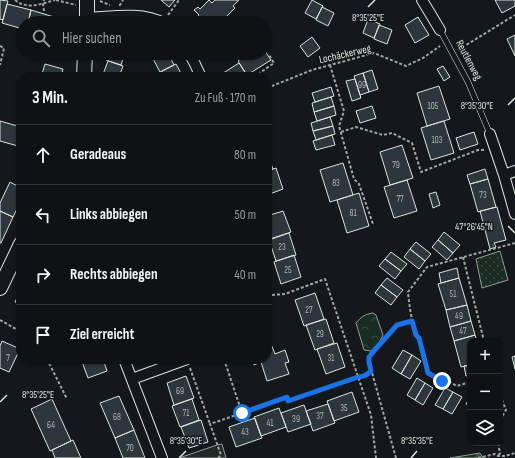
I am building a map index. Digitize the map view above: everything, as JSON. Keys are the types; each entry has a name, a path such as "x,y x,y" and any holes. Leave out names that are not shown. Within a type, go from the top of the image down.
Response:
{"street":[{"name":"Reutlenweg","path":"422,0 440,30"},
{"path":"82,3 86,16"},
{"path":"84,72 85,60"},
{"path":"193,60 199,72"},
{"path":"490,134 515,214"},
{"path":"504,175 515,171"},
{"path":"0,288 16,254"},
{"path":"126,364 162,458"},
{"path":"132,379 181,364"}],"lane":[{"name":"Reutlenweg","path":"440,30 468,82 490,134"}],"path":[{"path":"15,0 19,4 32,6 57,0 82,3"},
{"path":"44,0 44,11"},
{"path":"99,0 109,5 120,5 123,0"},
{"path":"167,16 179,0"},
{"path":"452,54 515,15"},
{"name":"Lochäckerweg","path":"272,86 312,70 374,53 406,66 424,58 446,42"},
{"path":"0,46 4,48 0,65"},
{"path":"261,72 274,64 272,60"},
{"path":"330,65 344,111 339,126 354,179 359,184 373,224"},
{"path":"341,132 356,127 383,135 392,133 412,144 421,172 478,150 495,150"},
{"path":"467,383 457,386 446,380 442,381 428,373 419,338 416,335 412,321 408,292 427,267 515,243"},
{"path":"463,258 483,338"},
{"path":"272,296 285,294 325,279 371,415 376,458"},
{"path":"0,320 16,329"},
{"path":"396,458 371,371 369,357 397,325 412,321"},
{"path":"50,364 67,399"},
{"path":"189,364 221,455 218,458"},
{"path":"226,364 242,413"},
{"path":"210,424 287,397 288,401 358,377 362,377 371,371"},
{"path":"503,402 506,410 503,415"},
{"path":"498,456 500,453 499,446"},
{"path":"478,458 495,454 498,456 505,456 515,453"}],"green space":[{"path":"500,251 508,280 482,288 476,259"},
{"path":"373,313 376,315 383,335 379,343 371,351 364,350 356,323 363,316"},
{"path":"480,453 483,458 450,458"}],"shaded area":[{"path":"222,444 226,458 179,458 217,445"}],"building":[{"path":"0,0 8,1 3,20 0,19"},
{"path":"161,0 175,0 169,7"},
{"path":"209,0 212,3 215,0 239,0 233,6 235,8 227,16 198,16 199,15 194,10 198,7 200,9"},
{"path":"312,0 323,6 316,19 305,13"},
{"path":"495,0 515,0 515,6 502,13"},
{"path":"7,4 31,10 30,16 16,16 16,27 2,23"},
{"path":"322,7 334,13 328,26 316,20"},
{"path":"31,10 51,16 30,16"},
{"path":"418,17 429,35 415,43 405,25"},
{"path":"368,19 380,24 374,38 363,33"},
{"path":"379,25 392,30 387,44 374,39"},
{"path":"515,35 515,56 507,39"},
{"path":"312,37 320,48 308,57 300,46"},
{"path":"106,60 123,60 121,65"},
{"path":"154,60 172,60 174,65 160,72"},
{"path":"271,60 252,72 245,72 238,61"},
{"path":"108,61 123,66 121,72 104,72"},
{"path":"239,63 245,72 225,72"},
{"path":"45,64 63,69 62,72 43,72"},
{"path":"176,64 180,72 162,72"},
{"path":"443,66 450,77 444,81 437,69"},
{"path":"372,70 378,89 369,92 363,73"},
{"path":"363,73 369,92 360,95 354,76"},
{"path":"355,79 361,98 352,101 346,81"},
{"path":"439,86 450,119 427,126 417,93"},
{"path":"331,87 334,96 315,102 312,93"},
{"path":"331,97 334,106 314,112 312,103"},
{"path":"334,106 336,115 317,121 314,112"},
{"path":"372,106 376,118 360,123 356,111"},
{"path":"330,117 333,126 313,131 311,123"},
{"path":"0,121 16,126 16,145 0,141"},
{"path":"444,121 454,153 431,160 421,128"},
{"path":"333,126 335,134 316,140 313,131"},
{"path":"474,132 478,144 460,150 456,138"},
{"path":"332,135 335,145 316,150 313,141"},
{"path":"402,145 413,178 390,185 380,152"},
{"path":"343,163 353,195 330,202 320,170"},
{"path":"276,168 283,189 272,193 272,169"},
{"path":"485,169 488,179 470,184 467,175"},
{"path":"488,179 496,207 478,212 470,184"},
{"path":"407,180 417,211 394,218 384,187"},
{"path":"10,182 16,185 16,211 13,217 0,211 0,203"},
{"path":"436,192 440,205 433,208 429,194"},
{"path":"359,193 369,226 347,233 337,200"},
{"path":"497,207 506,240 494,243 496,247 490,249 480,211"},
{"path":"0,211 13,217 1,243 0,243"},
{"path":"283,211 291,232 272,238 272,214"},
{"path":"444,232 460,245 453,253 438,240"},
{"path":"289,233 296,255 276,261 272,249 272,239"},
{"path":"438,240 453,253 447,260 432,247"},
{"path":"416,242 431,254 425,261 410,249"},
{"path":"410,249 425,261 419,269 404,257"},
{"path":"391,252 407,264 401,271 385,259"},
{"path":"294,255 301,277 281,284 274,262"},
{"path":"385,259 401,271 395,279 379,266"},
{"path":"457,268 459,278 441,283 439,273"},
{"path":"387,278 403,290 397,297 381,285"},
{"path":"459,278 467,305 446,310 438,284"},
{"path":"381,285 397,297 391,305 375,293"},
{"path":"315,293 324,319 304,326 295,300"},
{"path":"467,305 471,321 450,327 446,310"},
{"path":"326,319 334,343 315,350 306,325"},
{"path":"471,321 475,335 454,341 450,327"},
{"path":"475,335 476,338 467,338 467,366 461,367 454,341"},
{"path":"2,341 16,347 16,357 9,372 0,368 0,346"},
{"path":"337,343 345,367 326,374 317,349"},
{"path":"272,346 275,354 285,350 289,362 285,363 289,374 267,381 262,364 272,364"},
{"path":"403,350 412,355 401,374 392,368"},
{"path":"412,355 421,361 410,379 401,374"},
{"path":"515,356 515,369 512,357"},
{"path":"83,364 105,364 107,371 88,378"},
{"path":"464,366 467,366 467,376 466,376"},
{"path":"186,376 194,398 174,405 167,383"},
{"path":"417,378 425,383 415,400 407,395"},
{"path":"425,383 433,388 423,405 415,400"},
{"path":"445,388 453,392 443,409 435,405"},
{"path":"352,392 359,412 334,421 327,401"},
{"path":"453,392 462,397 452,414 443,409"},
{"path":"119,396 134,430 115,438 100,403"},
{"path":"52,399 71,441 50,451 31,409"},
{"path":"192,399 199,420 180,427 172,406"},
{"path":"328,404 335,423 313,431 306,411"},
{"path":"304,405 311,424 288,432 281,413"},
{"path":"279,408 286,427 261,436 254,417"},
{"path":"255,418 262,438 236,447 229,427"},
{"path":"201,420 208,442 189,448 181,427"},
{"path":"134,430 145,458 123,458 115,438"},
{"path":"73,440 81,458 55,458 52,450"}],"route":[{"path":"242,413 287,397 288,401 367,375 371,371 369,357 373,352 397,325 412,321 416,335 419,338 428,373 442,381"}]}
